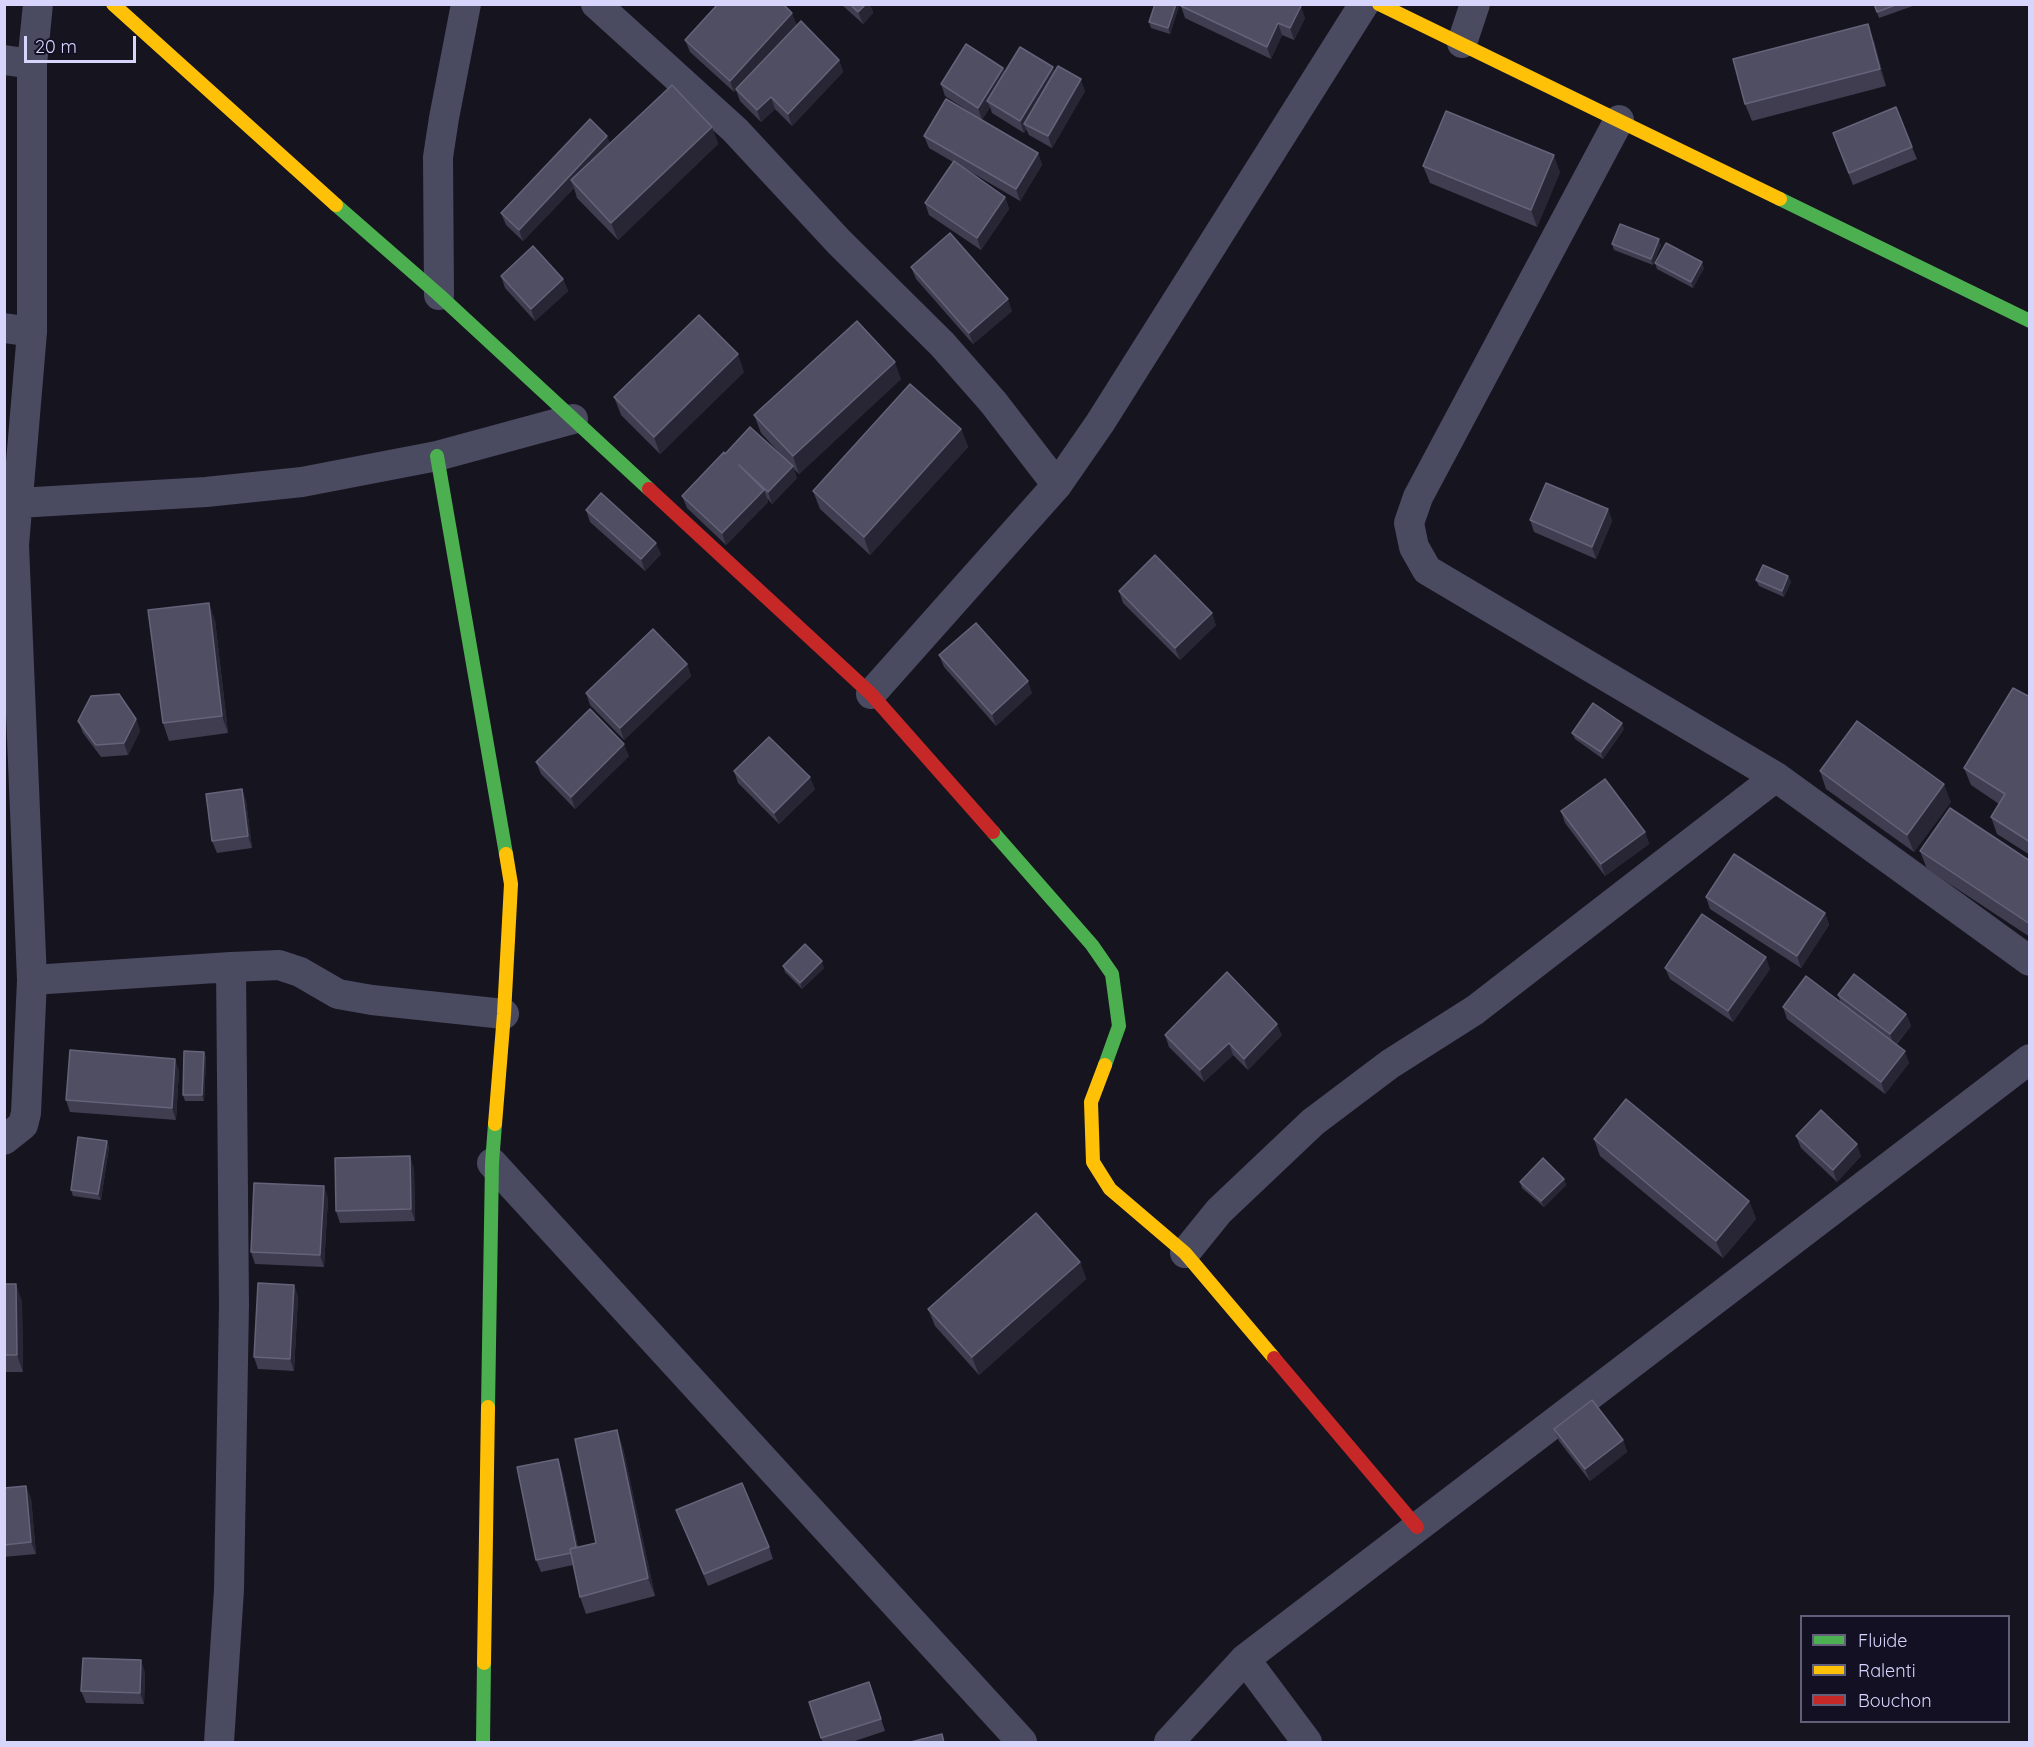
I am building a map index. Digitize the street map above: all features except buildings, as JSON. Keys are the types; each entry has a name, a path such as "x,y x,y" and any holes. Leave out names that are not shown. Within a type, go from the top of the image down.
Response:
{"street":[{"path":"4,1140 23,1125 26,1113 32,980 14,545 18,503 18,62 38,4"},
{"path":"113,4 381,246 439,295 871,694 1092,945 1112,974 1119,1026 1091,1102 1093,1162 1110,1190 1185,1253 1417,1527"},
{"path":"439,295 438,157 466,4"},
{"path":"596,4 735,130 839,242 942,344 993,402 1057,485"},
{"path":"871,694 1057,485 1100,423 1364,4"},
{"path":"1379,4 2030,321"},
{"path":"1462,43 1475,4"},
{"path":"1619,120 1418,497 1409,524 1414,547 1427,570 1776,777 2030,961"},
{"path":"18,503 206,492 302,482 437,456 573,419"},
{"path":"437,456 511,884 504,1014 492,1163 483,1743"},
{"path":"1185,1253 1219,1211 1313,1122 1390,1064 1475,1010 1776,777"},
{"path":"32,980 231,966 279,965 300,972 338,994 372,1000 504,1014"},
{"path":"219,1743 229,1590 234,1316 231,966"},
{"path":"1169,1743 1245,1659 2030,1059"},
{"path":"492,1163 1022,1743"},
{"path":"1245,1659 1307,1743"}],"traffic: fast":[{"path":"1780,199 2030,321"},
{"path":"336,205 439,295 649,489"},
{"path":"437,456 506,854"},
{"path":"993,832 1092,945 1112,974 1119,1026 1105,1065"},
{"path":"488,1407 492,1163 495,1124"},
{"path":"483,1742 484,1663"}],"traffic: slow":[{"path":"113,4 336,205"},
{"path":"1379,4 1780,199"},
{"path":"495,1124 511,884 506,854"},
{"path":"1105,1065 1091,1102 1093,1162 1110,1189 1185,1253 1274,1358"},
{"path":"484,1663 488,1407"}],"traffic: jam":[{"path":"649,489 871,694 993,832"},
{"path":"1274,1358 1417,1527"}]}
